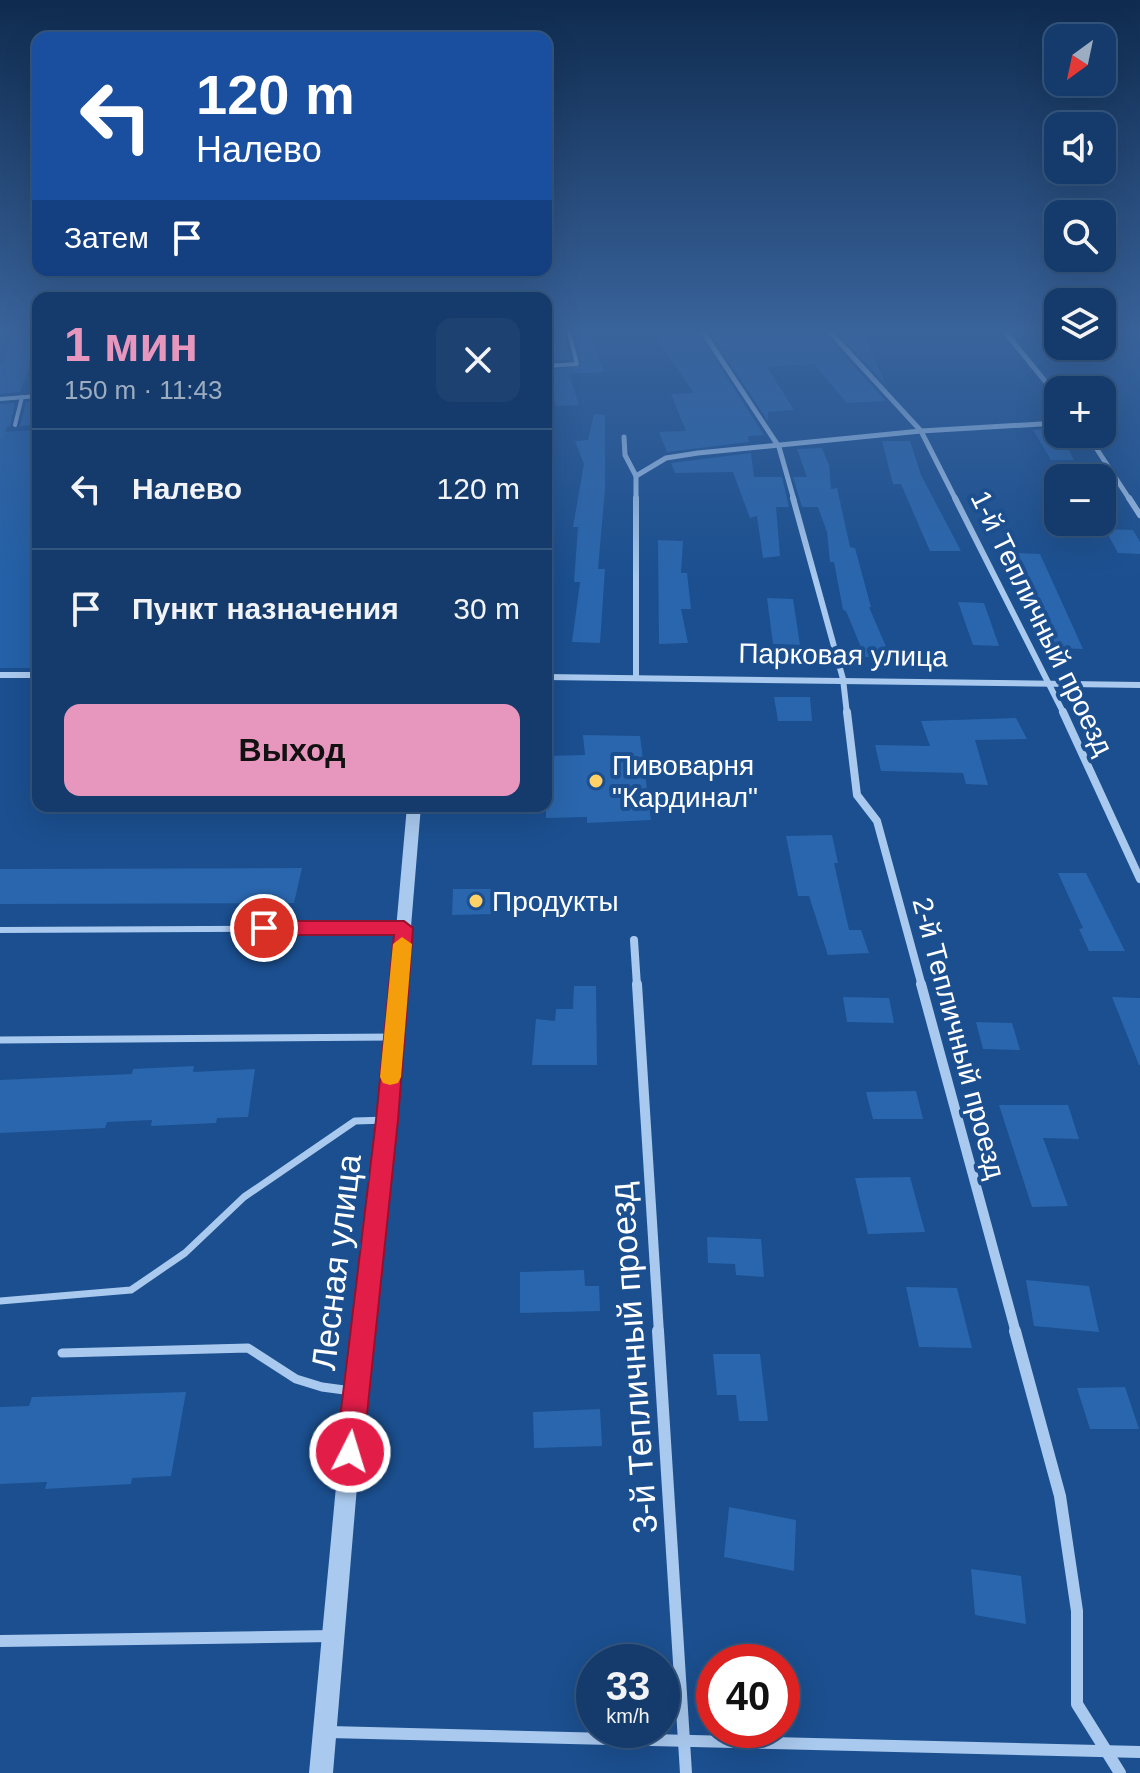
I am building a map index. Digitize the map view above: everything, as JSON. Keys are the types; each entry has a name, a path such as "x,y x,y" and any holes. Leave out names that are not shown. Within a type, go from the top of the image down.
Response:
{"street":[{"name":"2-й Тепличный проезд","path":"758,415 779,447 843,679 857,795 877,821 1060,1496 1077,1611 1077,1704 1120,1773"},
{"name":"1-й Тепличный проезд","path":"906,415 921,431 1050,683 1140,879"},
{"path":"636,476 666,458 921,431 1044,424"},
{"path":"624,437 625,455 636,476 636,675"},
{"path":"1096,448 1140,515"},
{"path":"0,675 32,675"},
{"name":"Парковая улица","path":"552,677 636,675 1140,685"},
{"name":"Лесная улица","path":"321,1773 355,1391 387,1120 414,812"},
{"name":"3-й Тепличный проезд","path":"634,940 686,1773"},
{"path":"0,1641 334,1636"},
{"path":"326,1732 1140,1752"}],"lane":[{"path":"15,425 18,415"},
{"path":"0,930 404,928"},
{"path":"0,1040 394,1037"},
{"path":"0,1301 131,1290 185,1253 244,1197 355,1121 387,1120"},
{"path":"62,1353 248,1348 276,1371 327,1390 355,1391"}],"shaded area":[{"path":"32,430 32,668 0,668 0,432"}],"building":[{"path":"0,415 12,415 10,426 3,439 0,438"},
{"path":"23,415 32,415 32,425 20,426"},
{"path":"594,415 605,415 605,489 598,569 605,569 600,643 572,642 580,582 574,582 578,527 573,527 584,464 575,441 588,440"},
{"path":"679,415 751,415 764,435 748,436 749,442 667,452 659,432 686,431"},
{"path":"1044,429 1044,448 1068,448 1074,460 1051,460 1033,430"},
{"path":"882,441 910,441 921,475 961,551 930,551 901,484 893,484"},
{"path":"822,448 829,465 831,489 837,488 850,547 855,548 869,607 890,656 865,657 843,610 834,562 830,562 827,532 818,507 802,507 793,477 807,477 797,449"},
{"path":"751,453 754,477 782,477 789,507 776,507 780,556 763,558 757,516 750,518 733,472 675,473 671,463"},
{"path":"1116,529 1133,530 1140,542 1140,554 1118,553 1109,536 1116,536"},
{"path":"658,540 683,541 681,573 687,573 691,609 681,609 688,643 659,644"},
{"path":"1016,553 1040,554 1083,649 1057,648"},
{"path":"767,598 793,599 800,645 773,644"},
{"path":"958,602 984,603 999,646 973,645"},
{"path":"774,697 810,697 812,721 778,721"},
{"path":"1016,718 1027,739 975,740 988,785 966,784 963,773 881,771 875,745 930,746 921,721"},
{"name":"Пивоварня \"Кардинал\"","path":"583,735 640,736 651,820 587,823 587,817 546,818 546,812 552,812 552,756 585,755"},
{"path":"832,835 838,863 834,863 849,930 861,930 869,953 828,955 809,896 798,896 786,836"},
{"path":"302,868 294,903 0,904 0,869"},
{"path":"1058,873 1086,873 1125,951 1089,951 1079,929 1083,928"},
{"path":"453,889 496,889 495,914 452,915"},
{"path":"574,986 596,986 597,1065 532,1065 536,1019 555,1021 556,1009 573,1009"},
{"path":"843,997 889,998 894,1023 847,1022"},
{"path":"1112,997 1140,998 1140,1065 1139,1065"},
{"path":"976,1022 1012,1023 1020,1050 983,1049"},
{"path":"194,1066 193,1072 255,1069 248,1117 217,1118 216,1123 151,1126 152,1120 107,1122 105,1128 0,1133 0,1080 132,1074 133,1069"},
{"path":"916,1091 923,1119 873,1119 866,1092"},
{"path":"999,1105 1068,1105 1079,1139 1043,1138 1068,1206 1032,1207"},
{"path":"910,1177 925,1232 868,1234 855,1178"},
{"path":"707,1237 761,1239 764,1277 736,1275 735,1264 708,1263"},
{"path":"584,1270 585,1286 599,1286 600,1311 520,1313 520,1272"},
{"path":"1026,1280 1089,1286 1099,1332 1034,1326"},
{"path":"906,1287 957,1288 972,1348 919,1347"},
{"path":"713,1354 760,1354 768,1421 739,1421 736,1395 717,1395"},
{"path":"1125,1387 1139,1429 1090,1429 1077,1388"},
{"path":"186,1392 171,1476 132,1478 131,1484 45,1489 47,1482 0,1484 0,1407 29,1406 32,1397"},
{"path":"600,1409 602,1446 534,1448 533,1412"},
{"path":"729,1507 796,1520 794,1571 724,1557"},
{"path":"971,1569 1021,1576 1026,1624 975,1615"}],"slow traffic":[{"path":"390,1077 402,944"}],"place":[{"name":"Пивоварня \"Кардинал\"","path":"596,781"},
{"name":"Продукты","path":"476,901"}],"route":[{"path":"264,928 404,928 387,1120 350,1452"}]}
